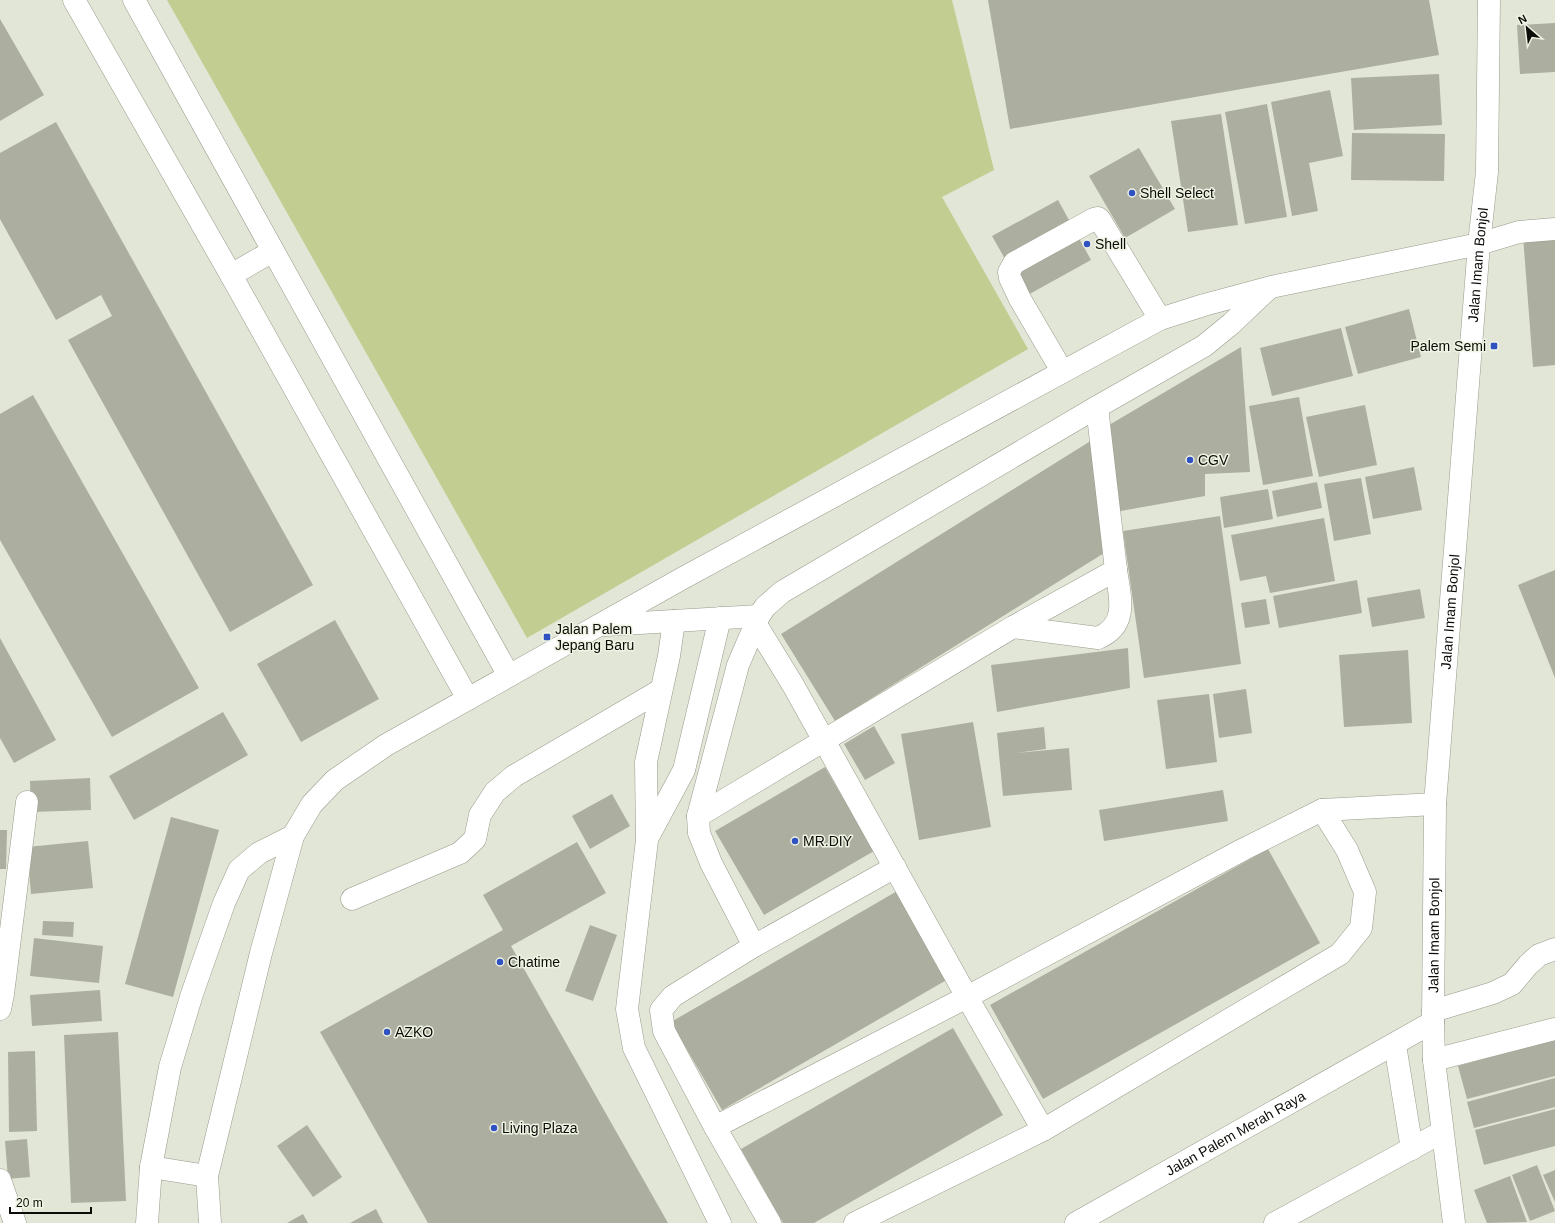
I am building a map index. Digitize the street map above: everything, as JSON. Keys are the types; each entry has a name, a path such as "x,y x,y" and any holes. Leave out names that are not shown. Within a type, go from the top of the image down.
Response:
{"street":[{"path":"74,0 231,275 468,699"},
{"path":"134,0 509,676"},
{"name":"Jalan Imam Bonjol","path":"1454,1223 1434,1060 1435,804 1479,244 1487,172 1489,0"},
{"path":"1062,371 1020,299 1010,278 1009,272 1014,263 1094,219 1098,218 1100,220 1160,319"},
{"path":"210,1223 208,1176 261,954 293,836 312,804 335,780 386,745 732,551 1160,319 1204,305 1271,287 1479,244 1519,232 1555,229"},
{"path":"231,275 273,251"},
{"path":"754,946 711,863 699,833 698,816 738,665 757,619 765,607 782,592 1204,346 1231,324 1271,287"},
{"path":"1014,627 1098,638 1107,634 1115,626 1120,614 1120,595 1097,407"},
{"path":"698,816 1014,627 1116,570"},
{"path":"600,625 720,618 757,619"},
{"path":"647,840 684,770 720,618"},
{"path":"757,619 894,867 1043,1130"},
{"path":"674,621 669,656 660,690 646,762 647,840 627,1009 634,1048 720,1223"},
{"path":"352,899 460,852 475,839 480,815 495,792 514,776 660,690"},
{"path":"0,1009 27,802"},
{"path":"715,1126 967,997 1244,849 1322,810 1435,804"},
{"path":"855,1223 1043,1130 1340,954 1362,928 1365,892 1347,850 1322,810"},
{"path":"147,1223 151,1167 170,1067 192,994 227,896 239,870 259,853 293,836"},
{"path":"770,1223 715,1126 664,1031 661,1010 673,996 754,946 894,867"},
{"name":"Jalan Palem Merah Raya","path":"1076,1223 1395,1045 1433,1017 1512,984 1528,965 1539,955 1555,949"},
{"path":"1434,1060 1555,1029"},
{"path":"1395,1045 1412,1149"},
{"path":"1275,1223 1442,1132"},
{"path":"151,1167 208,1176"},
{"path":"0,1180 15,1223"}],"green space":[{"path":"167,0 952,0 994,170 942,197 1028,349 527,638"}],"building":[{"path":"988,0 1429,0 1439,55 1010,129"},
{"path":"0,19 44,95 0,121"},
{"path":"1555,23 1555,72 1520,74 1517,25"},
{"path":"1439,74 1442,125 1354,130 1351,78"},
{"path":"1330,90 1343,156 1309,163 1318,211 1292,216 1271,102"},
{"path":"1267,104 1287,217 1245,224 1225,112"},
{"path":"1221,114 1238,225 1188,232 1171,121"},
{"path":"56,122 313,585 230,632 68,340 112,316 101,295 56,320 0,219 0,153"},
{"path":"1352,133 1445,134 1444,181 1351,180"},
{"name":"Shell Select","path":"1139,148 1175,209 1125,238 1089,176"},
{"path":"1058,200 1091,260 1026,296 992,236"},
{"path":"1555,234 1555,365 1533,367 1523,236"},
{"path":"1409,309 1421,357 1358,374 1345,327"},
{"path":"1341,328 1353,376 1272,396 1260,348"},
{"path":"1241,347 1250,472 1205,474 1205,496 1115,512 1104,428"},
{"path":"33,395 199,688 112,737 0,540 0,414"},
{"path":"1299,397 1313,476 1263,485 1249,406"},
{"path":"1365,405 1377,465 1319,477 1306,417"},
{"path":"1097,437 1109,550 835,721 781,634"},
{"path":"1414,467 1422,510 1373,519 1365,477"},
{"path":"1361,478 1371,534 1334,541 1324,484"},
{"path":"1317,482 1322,508 1277,517 1272,491"},
{"path":"1268,489 1273,519 1224,528 1220,497"},
{"path":"1220,516 1241,664 1144,678 1123,531"},
{"path":"1324,518 1335,581 1270,593 1266,576 1240,581 1231,535"},
{"path":"1555,570 1555,678 1518,585"},
{"path":"1357,580 1362,613 1279,628 1273,596"},
{"path":"1420,589 1425,618 1372,627 1367,598"},
{"path":"1266,599 1270,624 1245,628 1241,603"},
{"path":"335,620 379,699 301,742 257,664"},
{"path":"0,638 56,740 14,763 0,738"},
{"path":"1128,648 1130,688 997,712 991,665"},
{"path":"1408,650 1412,723 1344,727 1339,655"},
{"path":"1246,689 1252,733 1219,738 1213,694"},
{"path":"1209,694 1217,762 1166,769 1157,700"},
{"path":"223,712 248,755 134,820 109,776"},
{"path":"973,722 991,827 919,840 901,734"},
{"path":"874,726 895,763 865,780 844,744"},
{"path":"1044,727 1046,749 1016,753 1069,748 1072,790 1003,796 997,733"},
{"name":"MR.DIY","path":"825,767 874,851 764,915 715,831"},
{"path":"90,778 91,810 31,812 30,781"},
{"path":"1223,790 1228,821 1104,841 1099,810"},
{"path":"612,794 630,826 590,849 572,816"},
{"path":"171,817 219,830 173,997 125,984"},
{"path":"0,830 7,830 6,869 0,869"},
{"path":"88,841 93,888 31,894 27,847"},
{"name":"Living Plaza","path":"577,842 606,893 511,946 668,1223 428,1223 320,1032 503,930 483,895"},
{"path":"1268,849 1320,943 1043,1099 990,1005"},
{"path":"899,890 950,978 722,1110 671,1022"},
{"path":"43,921 74,922 73,937 42,935"},
{"path":"590,925 617,935 593,1001 565,991"},
{"path":"34,938 103,946 99,983 30,976"},
{"path":"100,990 102,1021 32,1026 30,995"},
{"path":"953,1028 1003,1115 814,1223 783,1223 741,1149"},
{"path":"118,1032 126,1201 71,1203 64,1035"},
{"path":"1555,1039 1555,1076 1467,1099 1458,1066"},
{"path":"35,1051 37,1131 9,1132 8,1052"},
{"path":"1555,1078 1555,1107 1474,1128 1467,1102"},
{"path":"1555,1109 1555,1146 1484,1165 1475,1130"},
{"path":"307,1125 342,1177 313,1197 277,1146"},
{"path":"27,1139 30,1177 8,1179 5,1141"},
{"path":"1537,1165 1555,1211 1530,1221 1512,1175"},
{"path":"1555,1170 1555,1202 1543,1175"},
{"path":"1510,1176 1527,1222 1487,1223 1474,1190"},
{"path":"376,1209 383,1223 350,1223"},
{"path":"303,1214 308,1223 287,1223"}],"place":[{"name":"Shell Select","path":"1132,193"},
{"name":"Shell","path":"1087,244"},
{"name":"Palem Semi","path":"1494,346"},
{"name":"CGV","path":"1190,460"},
{"name":"Jalan Palem Jepang Baru","path":"547,637"},
{"name":"MR.DIY","path":"795,841"},
{"name":"Chatime","path":"500,962"},
{"name":"AZKO","path":"387,1032"},
{"name":"Living Plaza","path":"494,1128"}]}
